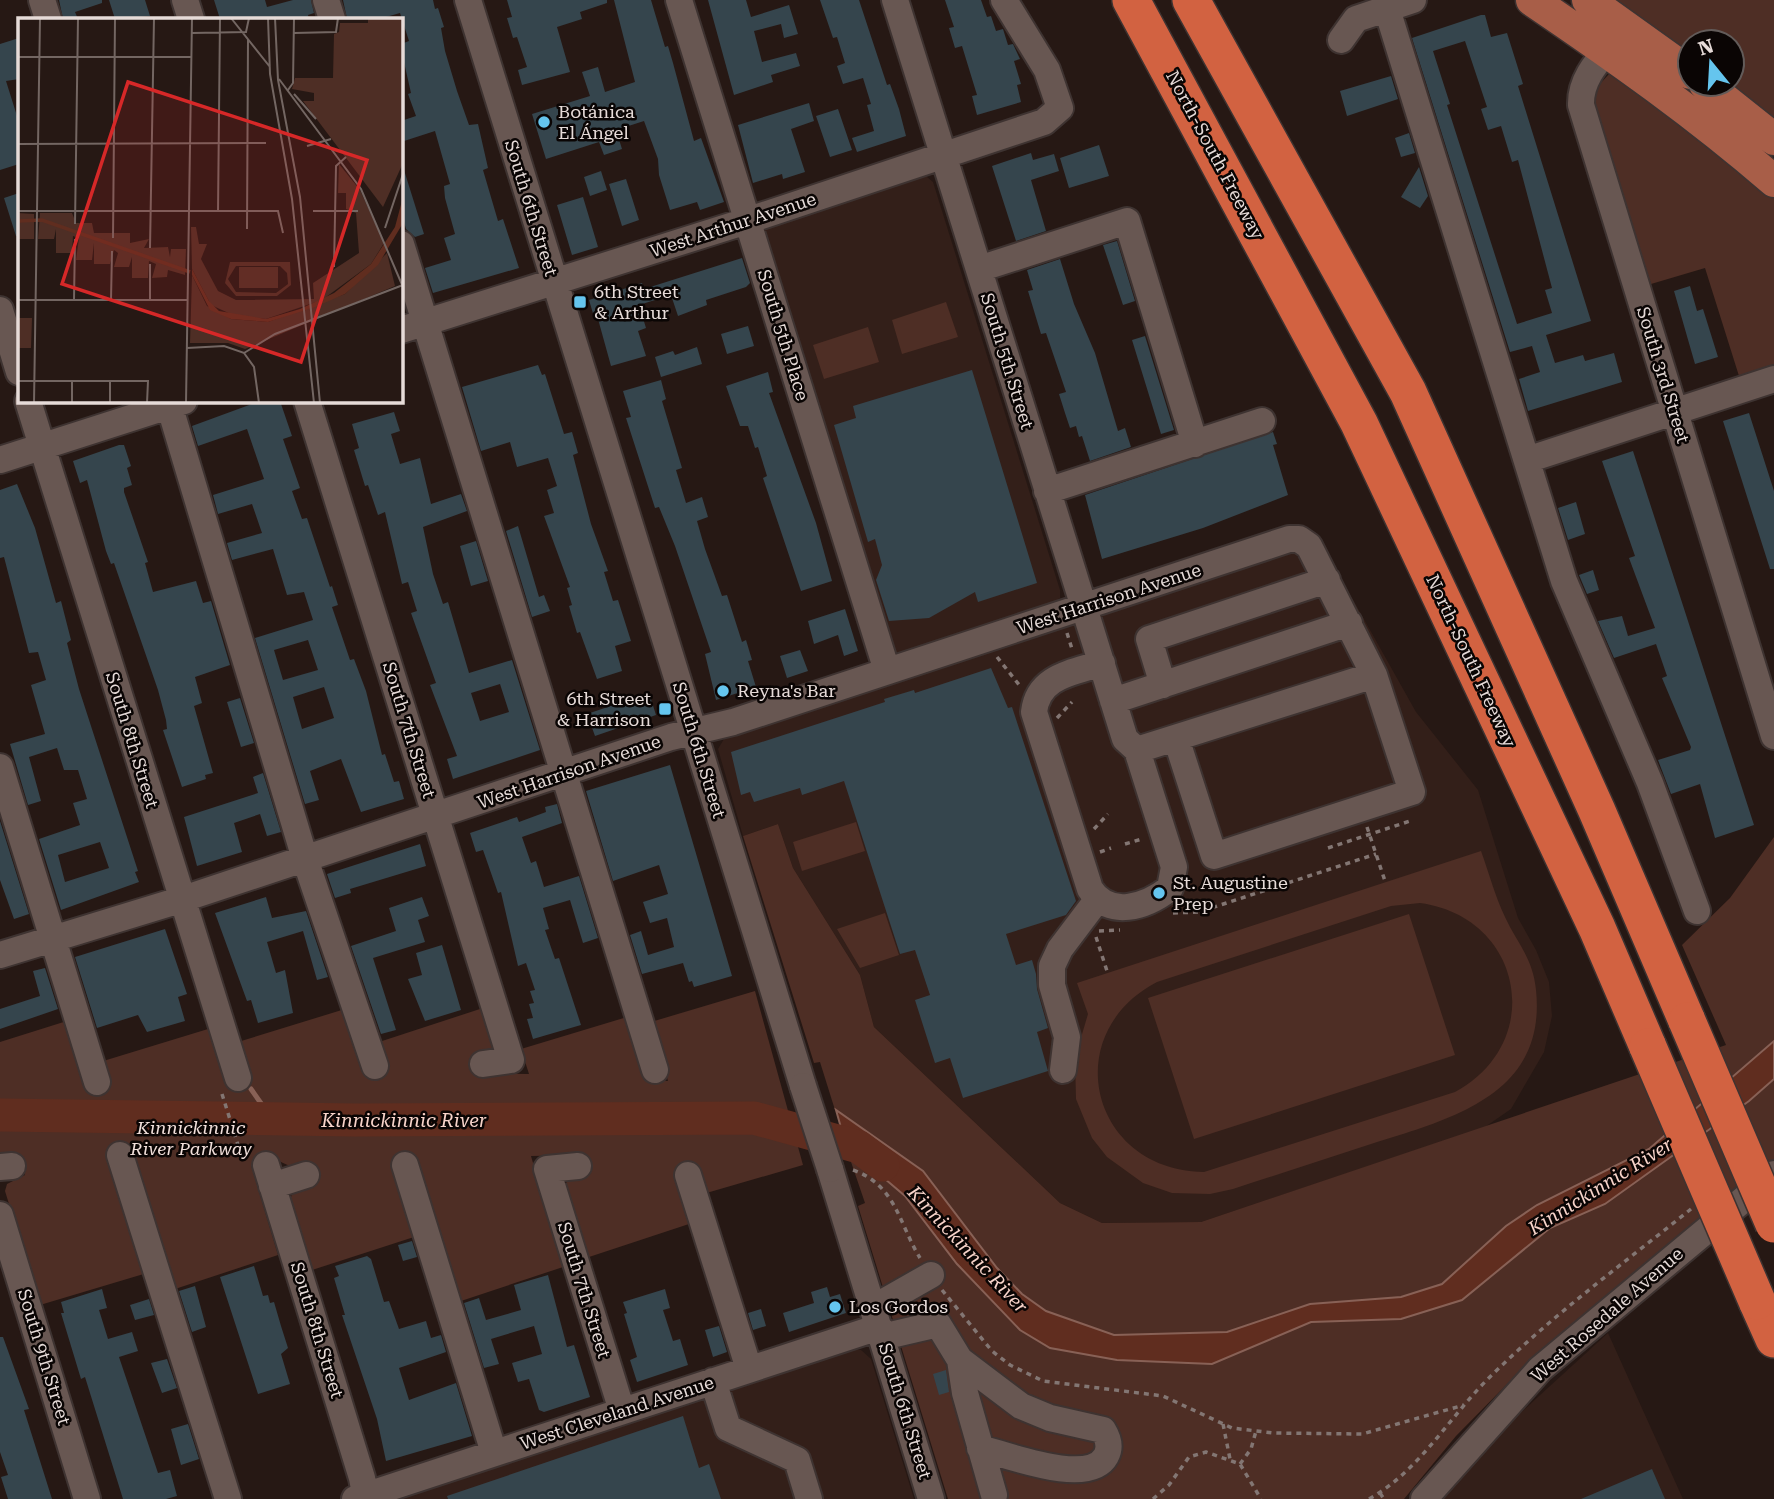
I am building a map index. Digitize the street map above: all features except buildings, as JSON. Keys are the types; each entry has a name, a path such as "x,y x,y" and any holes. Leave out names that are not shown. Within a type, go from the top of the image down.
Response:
{"highway":[{"name":"North-South Freeway","path":"1131,0 1359,423 1597,928 1774,1339"},
{"path":"1191,0 1408,392 1597,811 1774,1224"}],"main road":[{"path":"1532,0 1607,51 1725,139 1774,181"},
{"path":"1588,0 1628,25 1676,62"},
{"path":"1723,98 1774,139"}],"street":[{"path":"42,0 48,18"},
{"path":"185,0 191,18"},
{"path":"326,0 332,18"},
{"name":"South 6th Street","path":"468,0 803,1086 839,1169 878,1324 931,1499"},
{"name":"South 5th Place","path":"679,0 887,671"},
{"name":"South 5th Street","path":"895,0 1125,739 1137,751 1174,867 1170,888 1159,897 1121,909 1097,900"},
{"name":"West Arthur Avenue","path":"413,326 748,221 1044,122 1060,108 1047,70 1004,0"},
{"path":"1341,40 1356,19 1413,0"},
{"path":"1387,9 1564,581 1650,783 1697,911"},
{"name":"South 3rd Street","path":"1628,25 1581,90 1581,105 1774,736"},
{"path":"979,269 1126,221 1195,444"},
{"path":"402,251 413,326 563,774 655,1070"},
{"path":"0,310 18,369"},
{"path":"1527,460 1774,379"},
{"name":"South 8th Street","path":"28,402 180,900 228,1080"},
{"path":"0,460 174,402 305,859 375,1066"},
{"name":"South 7th Street","path":"307,402 511,1060 483,1064"},
{"path":"1047,491 1262,421"},
{"name":"West Harrison Avenue","path":"0,955 180,900 1289,540 1299,539 1309,546 1327,580"},
{"path":"1163,685 1149,639 1327,580 1374,675 1412,792 1214,856 1176,738"},
{"path":"1117,712 1163,685 1349,623"},
{"path":"1063,1070 1067,1038 1052,985 1052,966 1060,949 1097,900 1090,889 1034,712 1035,699 1049,681 1102,663"},
{"path":"1137,751 1374,675"},
{"path":"0,767 97,1082"},
{"path":"120,1155 228,1499"},
{"path":"405,1165 494,1453"},
{"name":"South 7th Street","path":"578,1166 547,1169 622,1411"},
{"name":"West Rosedale Avenue","path":"1424,1499 1540,1369 1774,1174"},
{"name":"South 8th Street","path":"306,1175 269,1175 362,1498"},
{"path":"688,1175 749,1369"},
{"name":"South 9th Street","path":"0,1215 87,1499"},
{"path":"878,1324 931,1275"},
{"path":"878,1324 938,1324 960,1360 1021,1406 1050,1418 1103,1430 1109,1448 1106,1458 1073,1472 980,1448"},
{"name":"West Cleveland Avenue","path":"362,1498 878,1324"},
{"path":"960,1360 965,1393 994,1495"},
{"path":"713,1381 728,1427 797,1461 809,1499"}],"path":[{"path":"999,663 1020,686"},
{"path":"1052,724 1072,702"},
{"path":"1361,808 1385,881"},
{"path":"1088,836 1108,814"},
{"path":"1328,848 1410,821"},
{"path":"1125,844 1144,838"},
{"path":"1171,913 1199,912 1376,854"},
{"path":"1094,930 1123,929"},
{"path":"228,1080 238,1145"},
{"path":"839,1169 884,1189 901,1215 913,1245 931,1275 992,1351 1010,1365 1043,1381 1066,1386 1163,1396 1223,1424 1256,1431 1362,1434 1464,1405"},
{"path":"1223,1424 1230,1459"},
{"path":"1240,1464 1251,1449 1256,1431"},
{"path":"1153,1499 1169,1485 1189,1457 1206,1452 1240,1464 1261,1499"},
{"path":"1380,1493 1384,1499"}],"shaded area":[{"path":"919,176 927,177 933,182 1060,590 1060,598 1052,605 904,653 896,652 892,647 763,234 765,228"},
{"name":"St. Augustine Prep","path":"1320,541 1416,712 1478,790 1518,918 1536,950 1549,982 1552,1016 1544,1052 1511,1109 1485,1127 1201,1222 1102,1223 1060,1203 874,1027 860,975 793,868 778,824 743,836 718,749 724,739 731,736"},
{"path":"1608,1333 1683,1499 1442,1499 1514,1419"},
{"path":"853,1350 861,1350 871,1359 914,1499 399,1499"}],"green space":[{"path":"1610,0 1774,0 1774,126 1740,98 1746,98 1746,28 1676,28 1676,50"},
{"path":"1610,73 1732,161 1774,198 1774,364 1739,376 1705,268 1651,284 1593,105 1597,87"},
{"path":"946,302 958,337 902,354 892,320"},
{"path":"868,327 879,362 824,379 813,345"},
{"path":"856,822 865,851 802,871 793,842"},
{"path":"778,824 793,868 860,975 874,1027 1060,1203 1102,1223 1201,1222 1726,1045 1682,945 1730,898 1774,837 1774,1041 1649,1149 1506,1226 1442,1284 1401,1297 1310,1304 1227,1332 1114,1335 1046,1311 1022,1294 997,1268 923,1171 835,1110 820,1062 814,1063 743,836"},
{"path":"1481,851 1501,909 1532,969 1536,990 1535,1026 1526,1055 1509,1079 1487,1097 1460,1112 1401,1135 1233,1189 1210,1194 1172,1193 1143,1183 1107,1157 1092,1138 1076,1099 1075,1058 1088,1014 1077,983","holes":["1420,903 1455,913 1482,931 1501,956 1511,984 1512,1014 1503,1043 1484,1070 1455,1092 1204,1172 1165,1166 1135,1149 1113,1125 1101,1096 1098,1065 1106,1033 1126,1005 1157,982 1391,906"]},
{"path":"885,913 899,955 860,968 837,929"},
{"path":"1409,914 1455,1055 1194,1139 1148,998"},
{"name":"Kinnickinnic River Parkway","path":"755,991 803,1165 703,1194 692,1223 586,1258 565,1185 568,1180 590,1170 587,1155 531,1156 563,1267 458,1302 414,1237 309,1271 289,1202 293,1192 292,1167 272,1158 251,1165 278,1255 172,1290 147,1273 40,1305 5,1191 7,1184 25,1175 18,1153 0,1153 0,1042 70,1020 100,1062 208,1029 225,1084 249,1077 238,1042 345,1009 376,1043 483,1008 494,1050 470,1057 472,1073 529,1074 521,1049 627,1017 648,1081 668,1081 651,1022"},
{"path":"1774,1079 1774,1160 1535,1356 1456,1436 1404,1499 948,1499 858,1206 865,1203 849,1156 871,1166 905,1196 957,1264 1020,1330 1050,1348 1117,1360 1212,1364 1311,1322 1401,1319 1462,1300 1550,1228 1605,1204 1749,1101"}],"water":[{"name":"Kinnickinnic River","path":"1774,1041 1774,1079 1749,1101 1605,1204 1550,1228 1462,1300 1401,1319 1311,1322 1212,1364 1117,1360 1050,1348 1020,1330 957,1264 905,1196 871,1167 849,1156 836,1110 923,1171 997,1268 1022,1294 1046,1311 1114,1335 1227,1332 1310,1304 1401,1297 1442,1284 1506,1226 1537,1205 1649,1149"}],"waterway":[{"path":"251,1089 272,1119"},
{"name":"Kinnickinnic River","path":"0,1115 355,1120 754,1118 859,1147 883,1165"}],"place":[{"name":"Botánica El Ángel","path":"544,122"},
{"name":"6th Street & Arthur","path":"580,302"},
{"name":"Reyna's Bar","path":"723,691"},
{"name":"6th Street & Harrison","path":"665,709"},
{"name":"St. Augustine Prep","path":"1159,893"},
{"name":"Los Gordos","path":"835,1307"}]}
